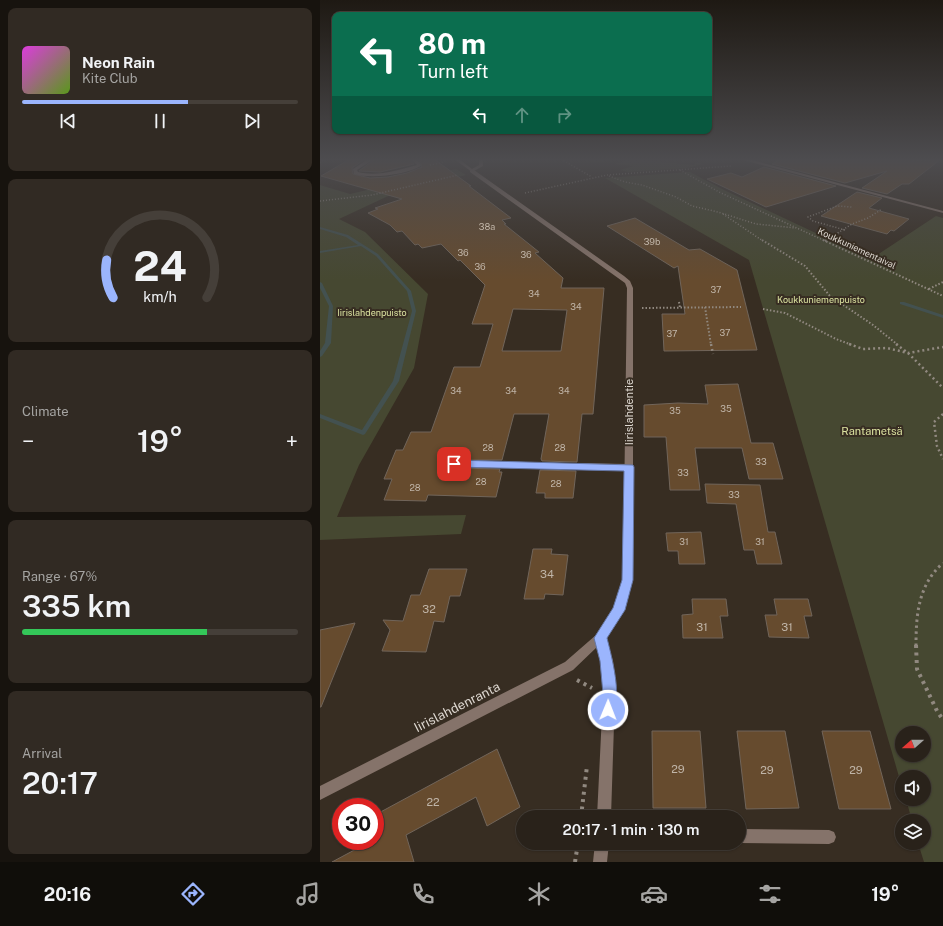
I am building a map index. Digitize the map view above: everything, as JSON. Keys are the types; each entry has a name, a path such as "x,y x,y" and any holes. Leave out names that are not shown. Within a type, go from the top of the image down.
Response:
{"street":[{"name":"Iirislahdentie","path":"510,199 622,277 628,282 630,288 628,580 619,610 600,638"},
{"path":"893,199 943,212"},
{"path":"454,464 629,467"},
{"path":"600,638 607,661 609,694 604,810"},
{"name":"Iirislahdenranta","path":"320,793 569,666 600,638"},
{"path":"746,836 829,837"},
{"path":"600,862 601,850"}],"path":[{"path":"320,201 353,199"},
{"path":"680,199 692,206 756,224 798,228"},
{"name":"Koukkuniementaival","path":"735,199 943,296"},
{"path":"845,230 813,221 808,217 837,206 852,207"},
{"path":"824,241 845,230 852,224 868,218 882,210"},
{"path":"723,214 748,232 805,266 830,296 873,325 908,353 943,388"},
{"path":"928,289 943,282"},
{"path":"679,302 680,308"},
{"path":"631,308 741,307"},
{"path":"705,308 713,354"},
{"path":"763,309 785,313 836,339 863,350 886,348 908,353 943,347"},
{"path":"943,414 934,422 934,431 943,459"},
{"path":"943,563 934,572 924,586 916,625 917,669 937,711 943,720"},
{"path":"569,666 575,679 597,691"},
{"path":"582,810 588,762"},
{"path":"575,862 577,850"}],"green space":[{"name":"Iirislahdenpuisto","path":"320,199 381,199 339,219 365,232 428,294 414,368 359,465 337,517 466,515 461,534 320,540"},
{"name":"Rantametsä","path":"642,199 744,199 871,259 936,216 943,218 943,862 924,862 920,850 931,850 931,814 910,814 908,806 931,806 931,770 897,770 749,260"}],"building":[{"path":"401,199 486,199 511,218 502,220 506,224 504,224 539,252 535,253 563,278 561,288 604,288 593,414 582,414 577,462 542,461 541,459 549,414 514,414 502,460 455,460 450,463 451,467 455,468 500,469 499,472 502,472 496,497 428,495 426,501 384,500 392,479 384,479 396,450 403,450 411,432 431,432 454,367 480,367 493,324 472,324 485,285 460,260 458,261 441,244 422,248 418,244 415,245 402,231 397,232 390,225 368,213 378,209 375,208","holes":["513,309 567,310 561,351 502,351"]},
{"path":"750,199 792,199 766,207"},
{"path":"846,199 880,199 869,208 909,219 894,231 891,230 887,234 821,216"},
{"path":"635,218 689,250 700,249 737,270 757,350 664,351 662,314 685,314 678,266 674,268 607,226"},
{"path":"738,384 751,443 773,443 783,479 749,479 742,448 695,448 700,490 670,490 666,437 644,437 644,405 678,403 708,404 705,385"},
{"path":"540,470 576,471 573,498 545,498 545,493 536,493"},
{"path":"705,484 760,485 768,532 775,532 782,564 757,564 754,550 744,550 736,504 707,503"},
{"path":"701,532 705,564 679,564 678,551 668,551 666,533"},
{"path":"533,549 552,549 551,554 568,555 563,595 545,594 544,599 524,599"},
{"path":"429,569 467,569 460,596 450,596 444,622 434,621 426,652 382,651 390,630 383,620 403,621 411,595 420,595"},
{"path":"692,599 726,599 728,616 720,616 723,638 683,638 682,615 693,614"},
{"path":"774,599 808,599 812,616 804,616 809,638 769,637 765,615 777,615"},
{"path":"355,623 321,707 320,707 320,630"},
{"path":"652,731 700,731 706,808 653,808"},
{"path":"737,731 785,731 799,808 746,809"},
{"path":"822,731 870,731 891,809 839,809"},
{"path":"497,749 520,807 487,826 476,797 406,835 414,862 332,862 354,850 384,850 384,810"}],"waterway":[{"path":"320,228 347,236 361,245"},
{"path":"320,252 361,245"},
{"path":"320,416 363,433 396,381 414,311 409,291 377,255 361,245"},
{"path":"320,283 331,306 328,343 320,355"},
{"path":"902,303 943,317"}],"route":[{"path":"454,464 629,467 628,580 619,610 600,638 607,661 609,694 608,710"}],"park label":[{"name":"Koukkuniemenpuisto","path":"821,299"}]}
